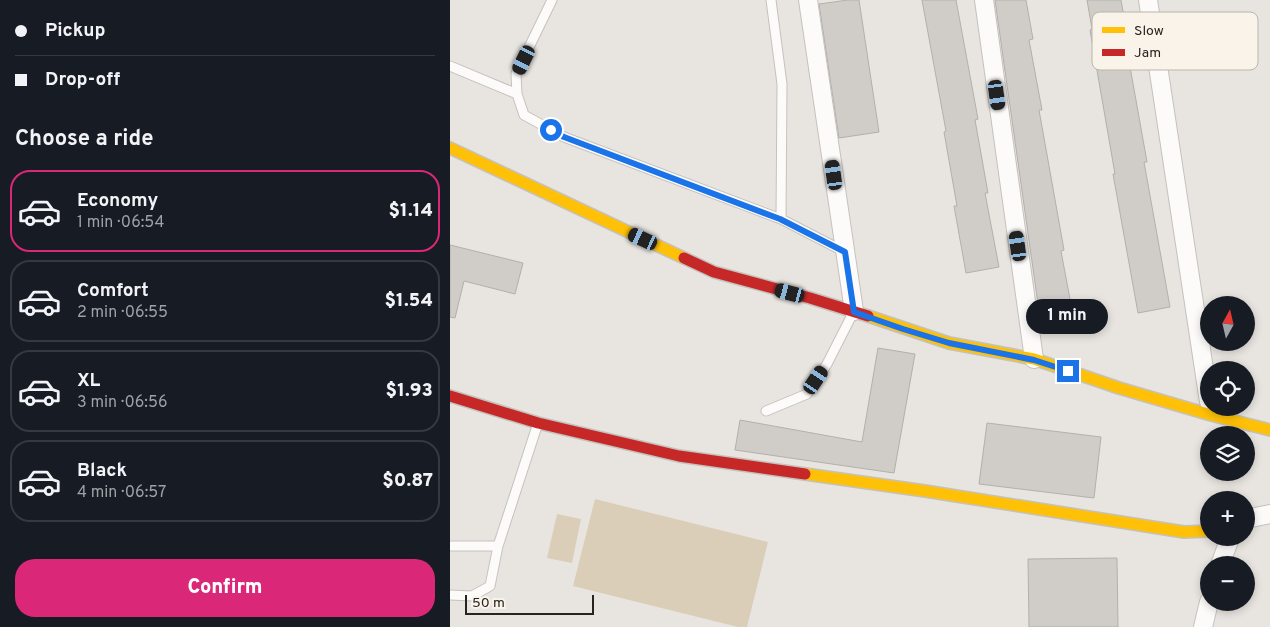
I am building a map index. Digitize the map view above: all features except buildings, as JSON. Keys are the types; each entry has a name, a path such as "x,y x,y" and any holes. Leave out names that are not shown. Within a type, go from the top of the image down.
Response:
{"street":[{"path":"808,0 854,312"},
{"path":"984,0 1034,360"},
{"path":"1159,70 1203,361"},
{"path":"450,148 714,272 854,312 949,343 1034,360 1119,388 1200,406"},
{"path":"450,396 538,423 679,456 924,491 1184,532 1200,531"},
{"path":"1232,416 1270,430"},
{"path":"1255,517 1270,514"},
{"path":"1202,627 1206,611"}],"lane":[{"path":"552,0 516,74 517,94 524,114 564,137 780,219 845,252"},
{"path":"772,0 782,84 780,219"},
{"path":"450,66 517,94"},
{"path":"766,412 807,394 827,364 854,312"},
{"path":"450,595 472,596 490,586 498,546 538,423"},
{"path":"450,546 498,546"}],"shaded area":[{"path":"595,499 768,542 747,627 738,627 573,586"},
{"path":"557,514 581,519 572,563 547,558"}],"traffic: slow":[{"path":"450,148 684,258"},
{"path":"868,316 949,343 1034,359 1119,388 1270,430"},
{"path":"805,474 1184,532 1200,531"}],"traffic: jam":[{"path":"684,258 714,272 868,316"},
{"path":"450,396 538,423 679,456 805,474"}],"route":[{"path":"551,130 564,137 780,219 845,252 854,312 949,343 1034,360 1068,371"}]}
